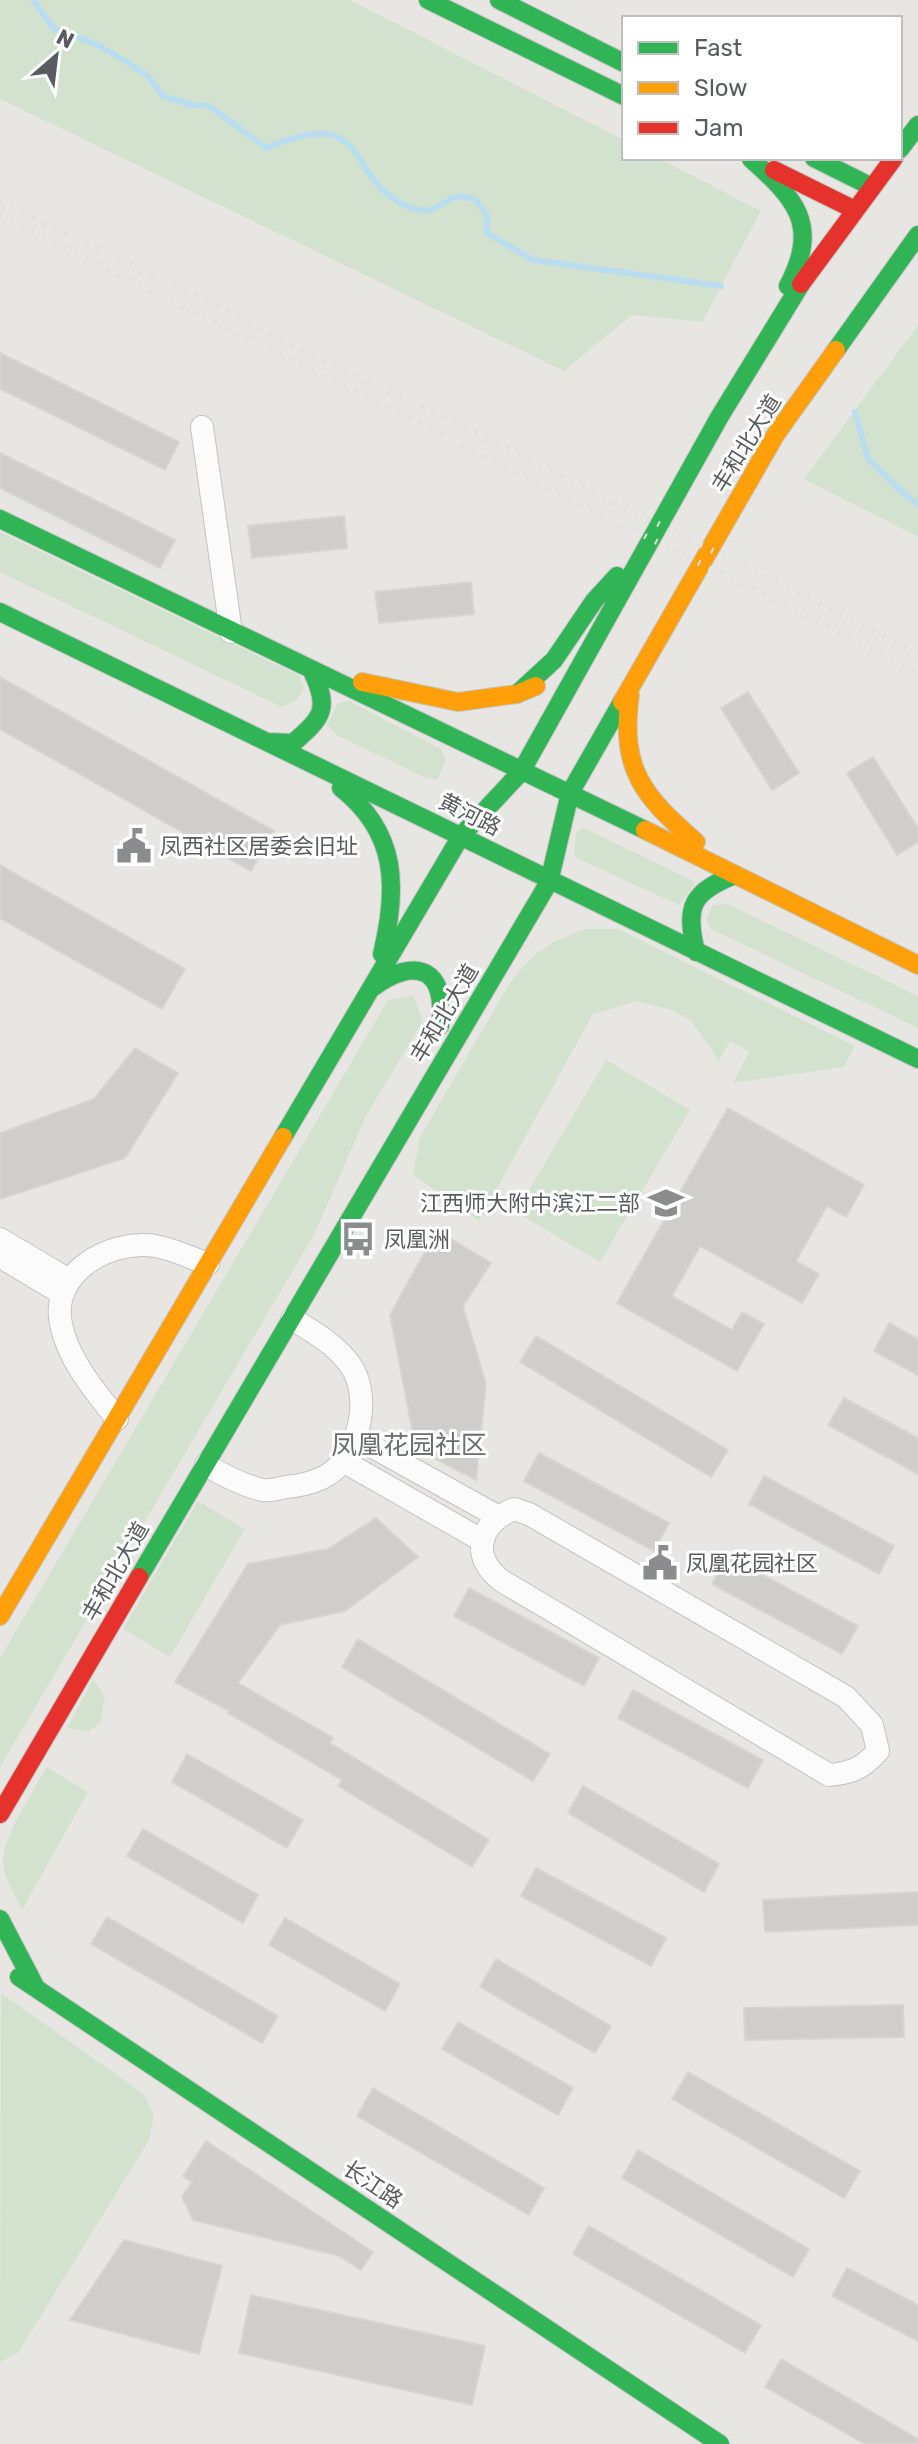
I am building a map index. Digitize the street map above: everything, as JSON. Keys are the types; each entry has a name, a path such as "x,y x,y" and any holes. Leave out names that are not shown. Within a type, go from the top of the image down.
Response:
{"main road":[{"path":"428,0 622,95"},
{"path":"499,0 622,62"},
{"path":"902,146 918,125"},
{"path":"517,694 554,660 594,601 634,559 740,358 800,267 803,243 800,221 790,196 752,160"},
{"path":"754,160 855,210"},
{"path":"818,160 872,187"},
{"name":"丰和北大道","path":"0,1616 461,836 521,772 720,416 797,290 892,160"},
{"name":"丰和北大道","path":"0,1814 549,882 570,793 776,434 918,235"},
{"path":"0,519 570,793 918,965"},
{"name":"黄河路","path":"0,612 461,836 529,878 549,882 918,1059"},
{"path":"312,671 458,702 517,694 554,679 588,653"},
{"path":"267,742 293,743 315,724 324,707 321,690 312,671"},
{"path":"633,684 625,722 626,749 635,775 664,816 735,875"},
{"path":"267,742 354,796 382,833 389,858 392,922 372,988"},
{"path":"696,952 689,926 690,910 698,893 712,883 735,875"},
{"path":"372,988 394,973 409,969 423,971 437,981 443,998 436,1032 456,1000"},
{"path":"335,1245 376,1137"},
{"path":"0,1919 34,1987"},
{"name":"长江路","path":"0,1964 720,2444"},
{"path":"0,1978 34,1987"}],"street":[{"path":"202,427 231,632"},
{"path":"0,1239 66,1287"},
{"path":"117,1419 67,1345 60,1320 66,1287 98,1256 124,1246 156,1246 208,1264"},
{"path":"0,1256 66,1287"},
{"path":"206,1465 230,1479 265,1491 297,1486 323,1477 343,1461 355,1437 360,1415 358,1380 334,1348 292,1319"},
{"path":"355,1437 497,1516"},
{"path":"343,1461 483,1541"},
{"path":"514,1509 529,1514 846,1697 872,1725 878,1751 866,1765 853,1772 829,1775 502,1581 489,1571 482,1554 483,1541 488,1526 497,1516 514,1509"}],"green space":[{"path":"0,0 350,0 622,139 622,160 662,160 761,211 702,322 632,315 564,371 0,99"},
{"path":"918,325 918,537 804,479"},
{"path":"0,532 300,676 304,688 296,701 282,707 0,572"},
{"path":"349,701 441,749 446,760 437,780 423,777 337,735 327,725 338,703"},
{"path":"584,828 696,882 679,905 574,857 576,833"},
{"path":"728,904 918,996 918,1028 711,929 706,919 713,905"},
{"path":"585,929 618,929 855,1046 844,1067 733,1083 749,1052 730,1041 719,1061 691,1021 672,1010 637,1001 593,1014 479,1221 413,1175 420,1137 510,983 543,949"},
{"path":"413,996 423,1021 366,1116 315,1233 0,1767 0,1658 388,1000"},
{"path":"606,1060 690,1110 600,1262 516,1212"},
{"path":"198,1501 245,1529 170,1657 123,1629"},
{"path":"93,1679 105,1697 100,1723 88,1732 67,1728"},
{"path":"46,1767 88,1792 22,1910 6,1876 4,1854 12,1829"},
{"path":"1,1993 144,2094 154,2116 149,2140 18,2353 0,2362"}],"building":[{"path":"0,353 179,442 165,470 0,389"},
{"path":"0,453 175,540 160,568 0,488"},
{"path":"344,516 347,548 252,558 248,526"},
{"path":"471,582 474,614 379,623 375,592"},
{"path":"0,677 274,831 251,871 0,729"},
{"path":"748,692 799,773 772,790 721,708"},
{"path":"873,757 918,828 918,842 897,855 847,773"},
{"path":"0,865 185,969 162,1009 0,918"},
{"path":"135,1048 178,1073 125,1158 0,1199 0,1133 94,1099"},
{"path":"728,1108 864,1185 846,1217 827,1206 796,1261 819,1274 802,1303 700,1246 672,1296 732,1330 742,1312 764,1324 737,1371 617,1303"},
{"path":"437,1230 491,1263 463,1306 486,1384 476,1480 416,1449 390,1315"},
{"path":"889,1323 918,1339 918,1375 874,1351"},
{"path":"536,1336 728,1450 711,1477 520,1362"},
{"path":"844,1398 918,1438 918,1474 828,1425"},
{"path":"539,1453 669,1523 654,1551 524,1481"},
{"path":"764,1476 894,1546 879,1574 749,1504"},
{"path":"376,1518 418,1557 345,1611 280,1625 238,1683 333,1738 330,1743 489,1840 472,1867 338,1786 342,1780 175,1682 248,1564 328,1549"},
{"path":"727,1556 858,1626 842,1654 712,1584"},
{"path":"469,1588 599,1658 584,1686 454,1616"},
{"path":"358,1639 550,1754 533,1781 342,1667"},
{"path":"633,1690 763,1760 748,1788 618,1718"},
{"path":"187,1754 303,1820 287,1848 172,1782"},
{"path":"583,1786 719,1864 704,1892 568,1813"},
{"path":"143,1829 258,1895 243,1923 127,1856"},
{"path":"536,1868 666,1938 651,1966 521,1896"},
{"path":"918,1892 918,1925 765,1932 763,1900"},
{"path":"107,1917 278,2016 262,2043 91,1944"},
{"path":"285,1918 400,1984 385,2011 269,1945"},
{"path":"496,1959 611,2026 595,2053 480,1987"},
{"path":"903,2005 904,2037 745,2040 744,2008"},
{"path":"458,2022 573,2088 558,2115 442,2049"},
{"path":"688,2072 860,2171 844,2198 672,2099"},
{"path":"373,2088 544,2188 529,2215 357,2116"},
{"path":"206,2141 373,2252 361,2270 339,2256 193,2220 182,2197 192,2182 183,2176"},
{"path":"638,2150 809,2249 793,2277 622,2178"},
{"path":"589,2226 761,2325 745,2353 573,2254"},
{"path":"124,2240 222,2266 199,2354 70,2320"},
{"path":"847,2268 918,2305 918,2341 832,2296"},
{"path":"251,2295 485,2346 472,2405 239,2353"},
{"path":"781,2359 918,2439 918,2444 865,2444 765,2387"}],"waterway":[{"path":"33,0 53,28 100,46 125,61 148,76 163,96 187,104 209,106 267,148 302,136 327,134 343,140 376,183 392,198 415,209 432,209 455,197 474,198 487,215 487,233 533,260 721,286"},
{"path":"855,412 868,459 918,504"}],"railway":[{"path":"0,202 417,404 918,653"},
{"path":"0,215 918,672"}],"traffic: fast":[{"path":"428,0 622,95"},
{"path":"499,0 622,62"},
{"path":"902,146 918,125"},
{"path":"752,160 780,187 798,215 802,246 788,286"},
{"path":"818,160 872,187"},
{"path":"836,350 918,235"},
{"path":"283,1137 461,836 521,772 720,416 801,284"},
{"path":"0,519 645,830"},
{"path":"517,694 554,660 594,601 617,576"},
{"path":"0,612 918,1059"},
{"path":"267,742 293,743 317,719 322,704 312,671"},
{"path":"139,1577 549,882 570,793 622,702"},
{"path":"341,788 360,805 374,824 389,863 390,907 382,954"},
{"path":"696,952 691,923 695,903 709,888 735,875"},
{"path":"372,988 402,972 415,970 426,973 439,991 440,1026"},
{"path":"0,1919 36,1988"},
{"path":"19,1977 720,2444"}],"traffic: slow":[{"path":"622,702 776,434 836,350"},
{"path":"362,682 458,702 517,694 536,686"},
{"path":"630,695 628,743 639,779 662,810 696,842"},
{"path":"645,830 918,965"},
{"path":"0,1616 283,1137"}],"traffic: jam":[{"path":"801,284 893,160"},
{"path":"774,170 855,210"},
{"path":"0,1814 139,1577"}],"place":[{"name":"凤西社区居委会旧址","path":"134,846"},
{"name":"江西师大附中滨江二部","path":"666,1203"},
{"name":"凤凰洲","path":"358,1239"},
{"name":"凤凰花园社区","path":"660,1563"}],"district":[{"name":"凤凰花园社区","path":"409,1445"}]}
